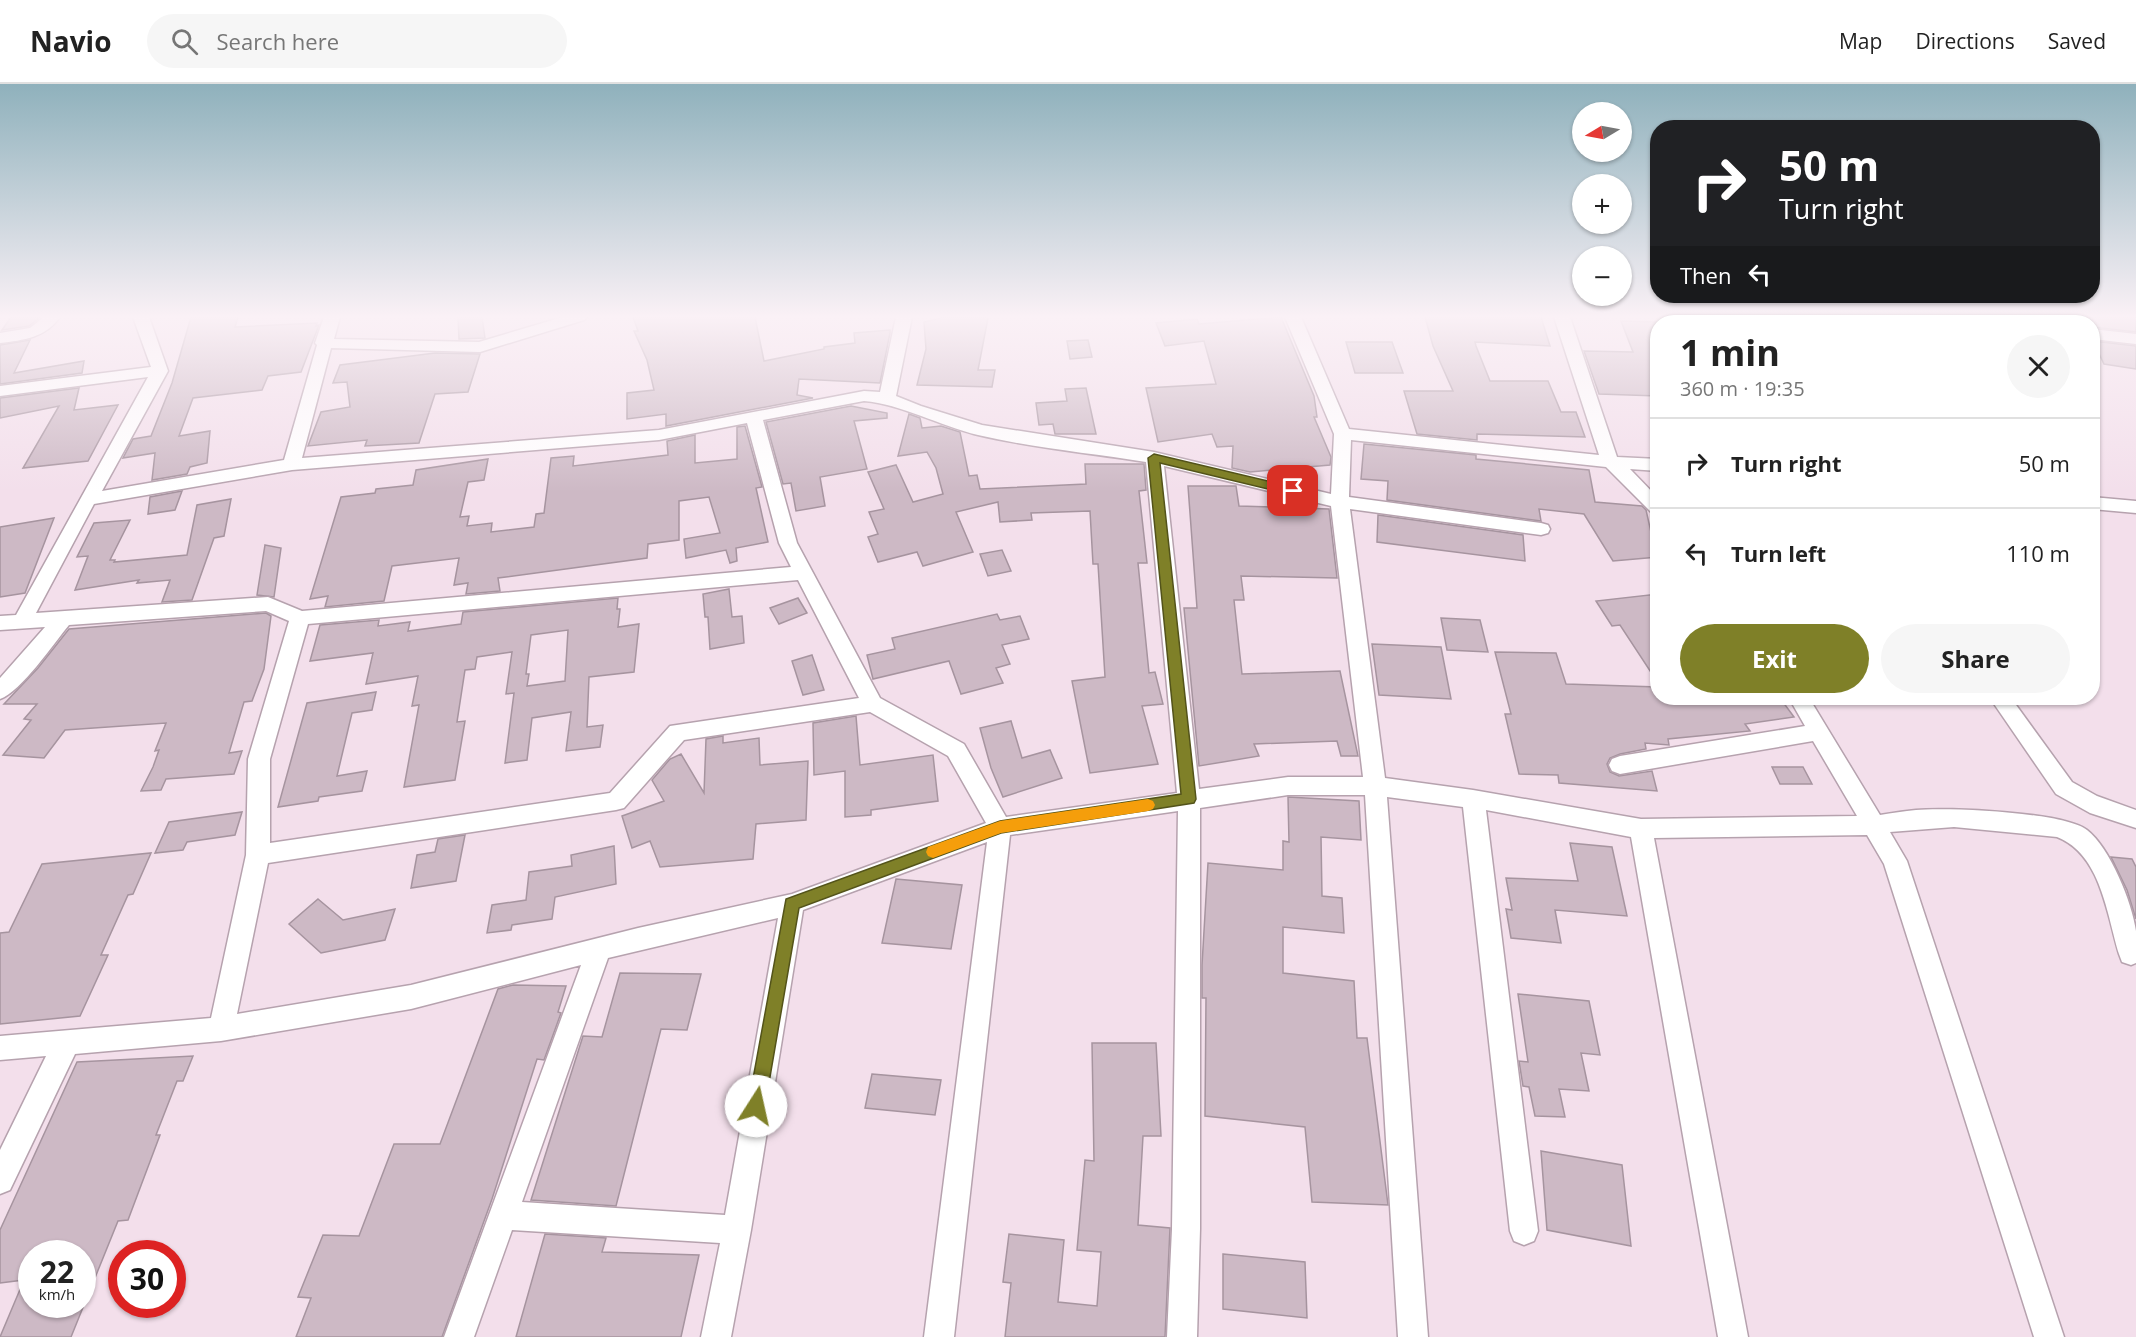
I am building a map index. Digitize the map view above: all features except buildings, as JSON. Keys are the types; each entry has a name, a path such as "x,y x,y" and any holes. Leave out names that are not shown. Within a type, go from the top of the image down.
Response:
{"street":[{"path":"0,391 124,375"},
{"path":"22,621 157,375"},
{"path":"292,464 315,375"},
{"path":"886,398 891,375"},
{"path":"1318,375 1343,434 1340,502 1375,786 1413,1337"},
{"path":"1581,375 1610,462 1619,468 1650,501"},
{"path":"88,499 292,464 659,435 864,396 886,398 915,410 980,430 1154,458 1340,502 1541,529"},
{"path":"754,418 788,543 873,704 956,750 1000,827 939,1337"},
{"path":"1343,434 1650,464"},
{"path":"1154,458 1189,799 1186,1229 1182,1337"},
{"path":"2100,504 2136,507"},
{"path":"0,623 268,604 300,618 802,573"},
{"path":"0,691 21,670 64,618"},
{"path":"221,1029 258,855 259,759 300,618"},
{"path":"258,855 616,801 678,732 873,704"},
{"path":"1803,705 1895,861 2049,1337"},
{"path":"2005,705 2064,788 2085,802 2112,813 2136,819"},
{"path":"1620,765 1819,732"},
{"path":"0,1048 221,1029 411,997 599,949 792,904 1000,827 1288,786 1375,786 1473,799 1641,829 1873,825 1916,819 1954,818 2058,828 2077,835 2092,849 2106,873 2131,954"},
{"path":"1473,799 1524,1232"},
{"path":"1641,829 1733,1337"},
{"path":"716,1337 737,1230 792,904"},
{"path":"459,1337 599,949"},
{"path":"0,1180 66,1044"},
{"path":"504,1215 737,1230"}],"slow traffic":[{"path":"933,852 1000,827 1148,805"}],"route":[{"path":"756,1106 792,904 1000,827 1189,799 1154,458 1293,491"}]}
